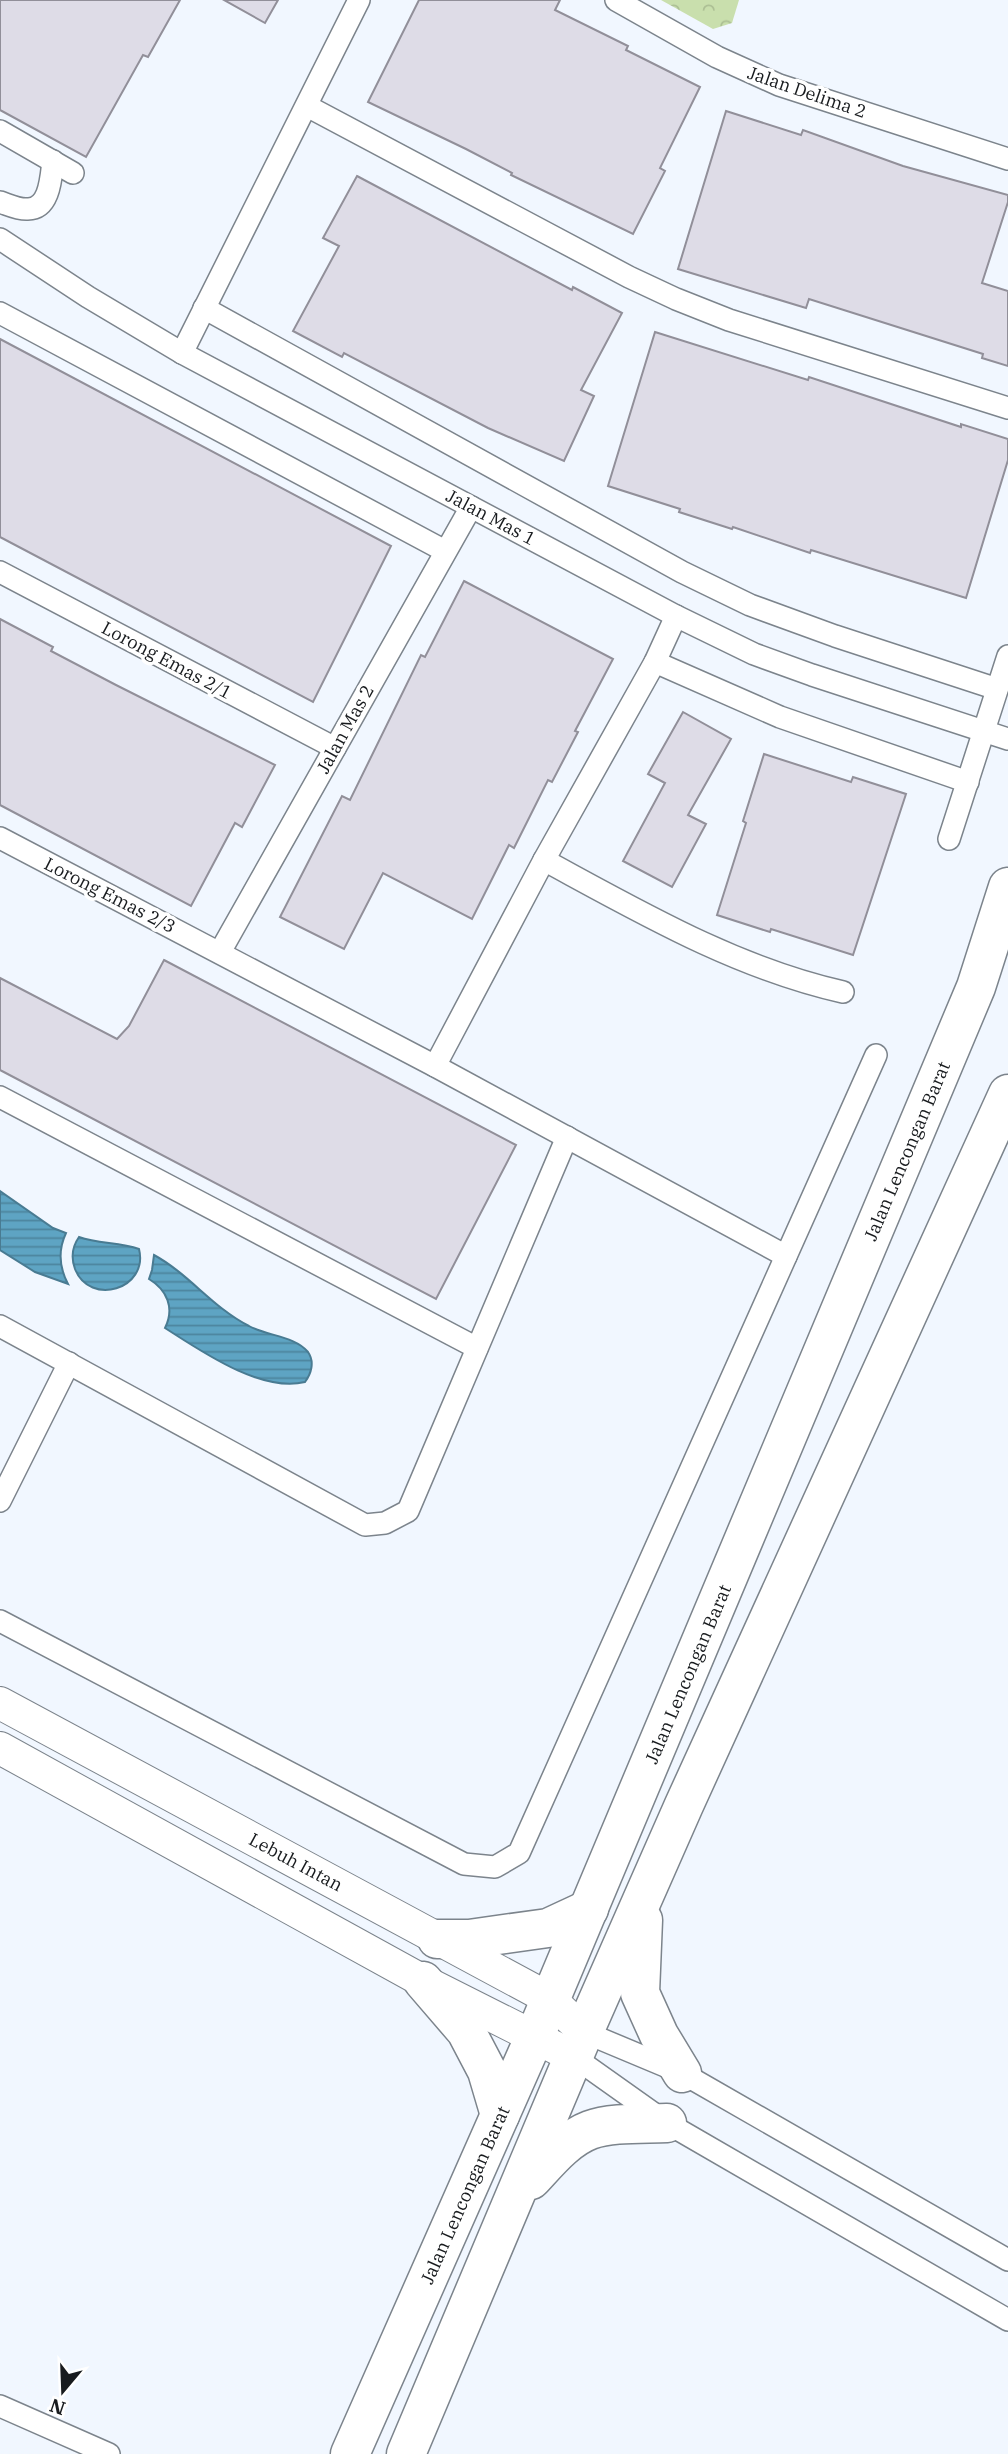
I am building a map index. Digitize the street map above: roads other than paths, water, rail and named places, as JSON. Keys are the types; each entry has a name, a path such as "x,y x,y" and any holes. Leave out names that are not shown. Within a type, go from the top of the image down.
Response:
{"highway":[{"name":"Jalan Lencongan Barat","path":"350,2454 589,1909 976,987 1008,887"},
{"path":"406,2454 645,1893 1008,1094"},
{"path":"645,1893 640,1993 659,2035 682,2073"},
{"path":"437,1939 469,1939 548,1928 589,1909"},
{"path":"423,1981 466,2031 486,2071 500,2115"},
{"path":"516,2196 564,2146 590,2130 629,2124 667,2123"}],"main road":[{"name":"Lebuh Intan","path":"0,1703 550,1999 579,2045"},
{"path":"0,1748 423,1981 535,2036 579,2045"}],"street":[{"path":"182,353 359,0"},
{"name":"Jalan Delima 2","path":"616,0 734,66 779,85 1008,159"},
{"path":"307,106 629,277 676,299 729,320 1008,408"},
{"path":"0,131 73,173"},
{"path":"0,202 35,208 46,196 51,183 53,161"},
{"name":"Jalan Mas 1","path":"0,239 88,298 182,353 676,616 754,654 1008,739"},
{"path":"204,308 681,572 750,605 997,689"},
{"path":"0,313 445,551"},
{"name":"Jalan Mas 2","path":"220,952 471,507"},
{"name":"Lorong Emas 2/1","path":"0,572 335,748"},
{"path":"435,1066 544,860 655,662 676,616"},
{"path":"949,839 1008,656"},
{"path":"655,662 780,716 968,782"},
{"name":"Lorong Emas 2/3","path":"0,838 435,1066 786,1256"},
{"path":"544,860 671,928 724,952 786,977 843,992"},
{"path":"0,1621 464,1864 495,1867 519,1853 876,1055"},
{"path":"0,1097 477,1348"},
{"path":"0,1326 365,1525 384,1523 408,1511 566,1137"},
{"path":"0,1501 69,1363"},
{"path":"579,2045 682,2073 1008,2260"},
{"path":"579,2045 667,2123 1008,2320"},
{"path":"0,2406 109,2454"}],"water":[{"path":"0,1191 53,1228 66,1233 61,1258 68,1284 35,1272 0,1250"},
{"path":"79,1237 139,1249 140,1263 135,1274 127,1283 104,1290 93,1288 82,1281 75,1269 73,1257"},
{"path":"154,1255 236,1319 256,1329 288,1339 308,1352 312,1364 305,1382 288,1384 251,1376 214,1358 165,1328 169,1313 168,1300 160,1288 149,1279"}]}
